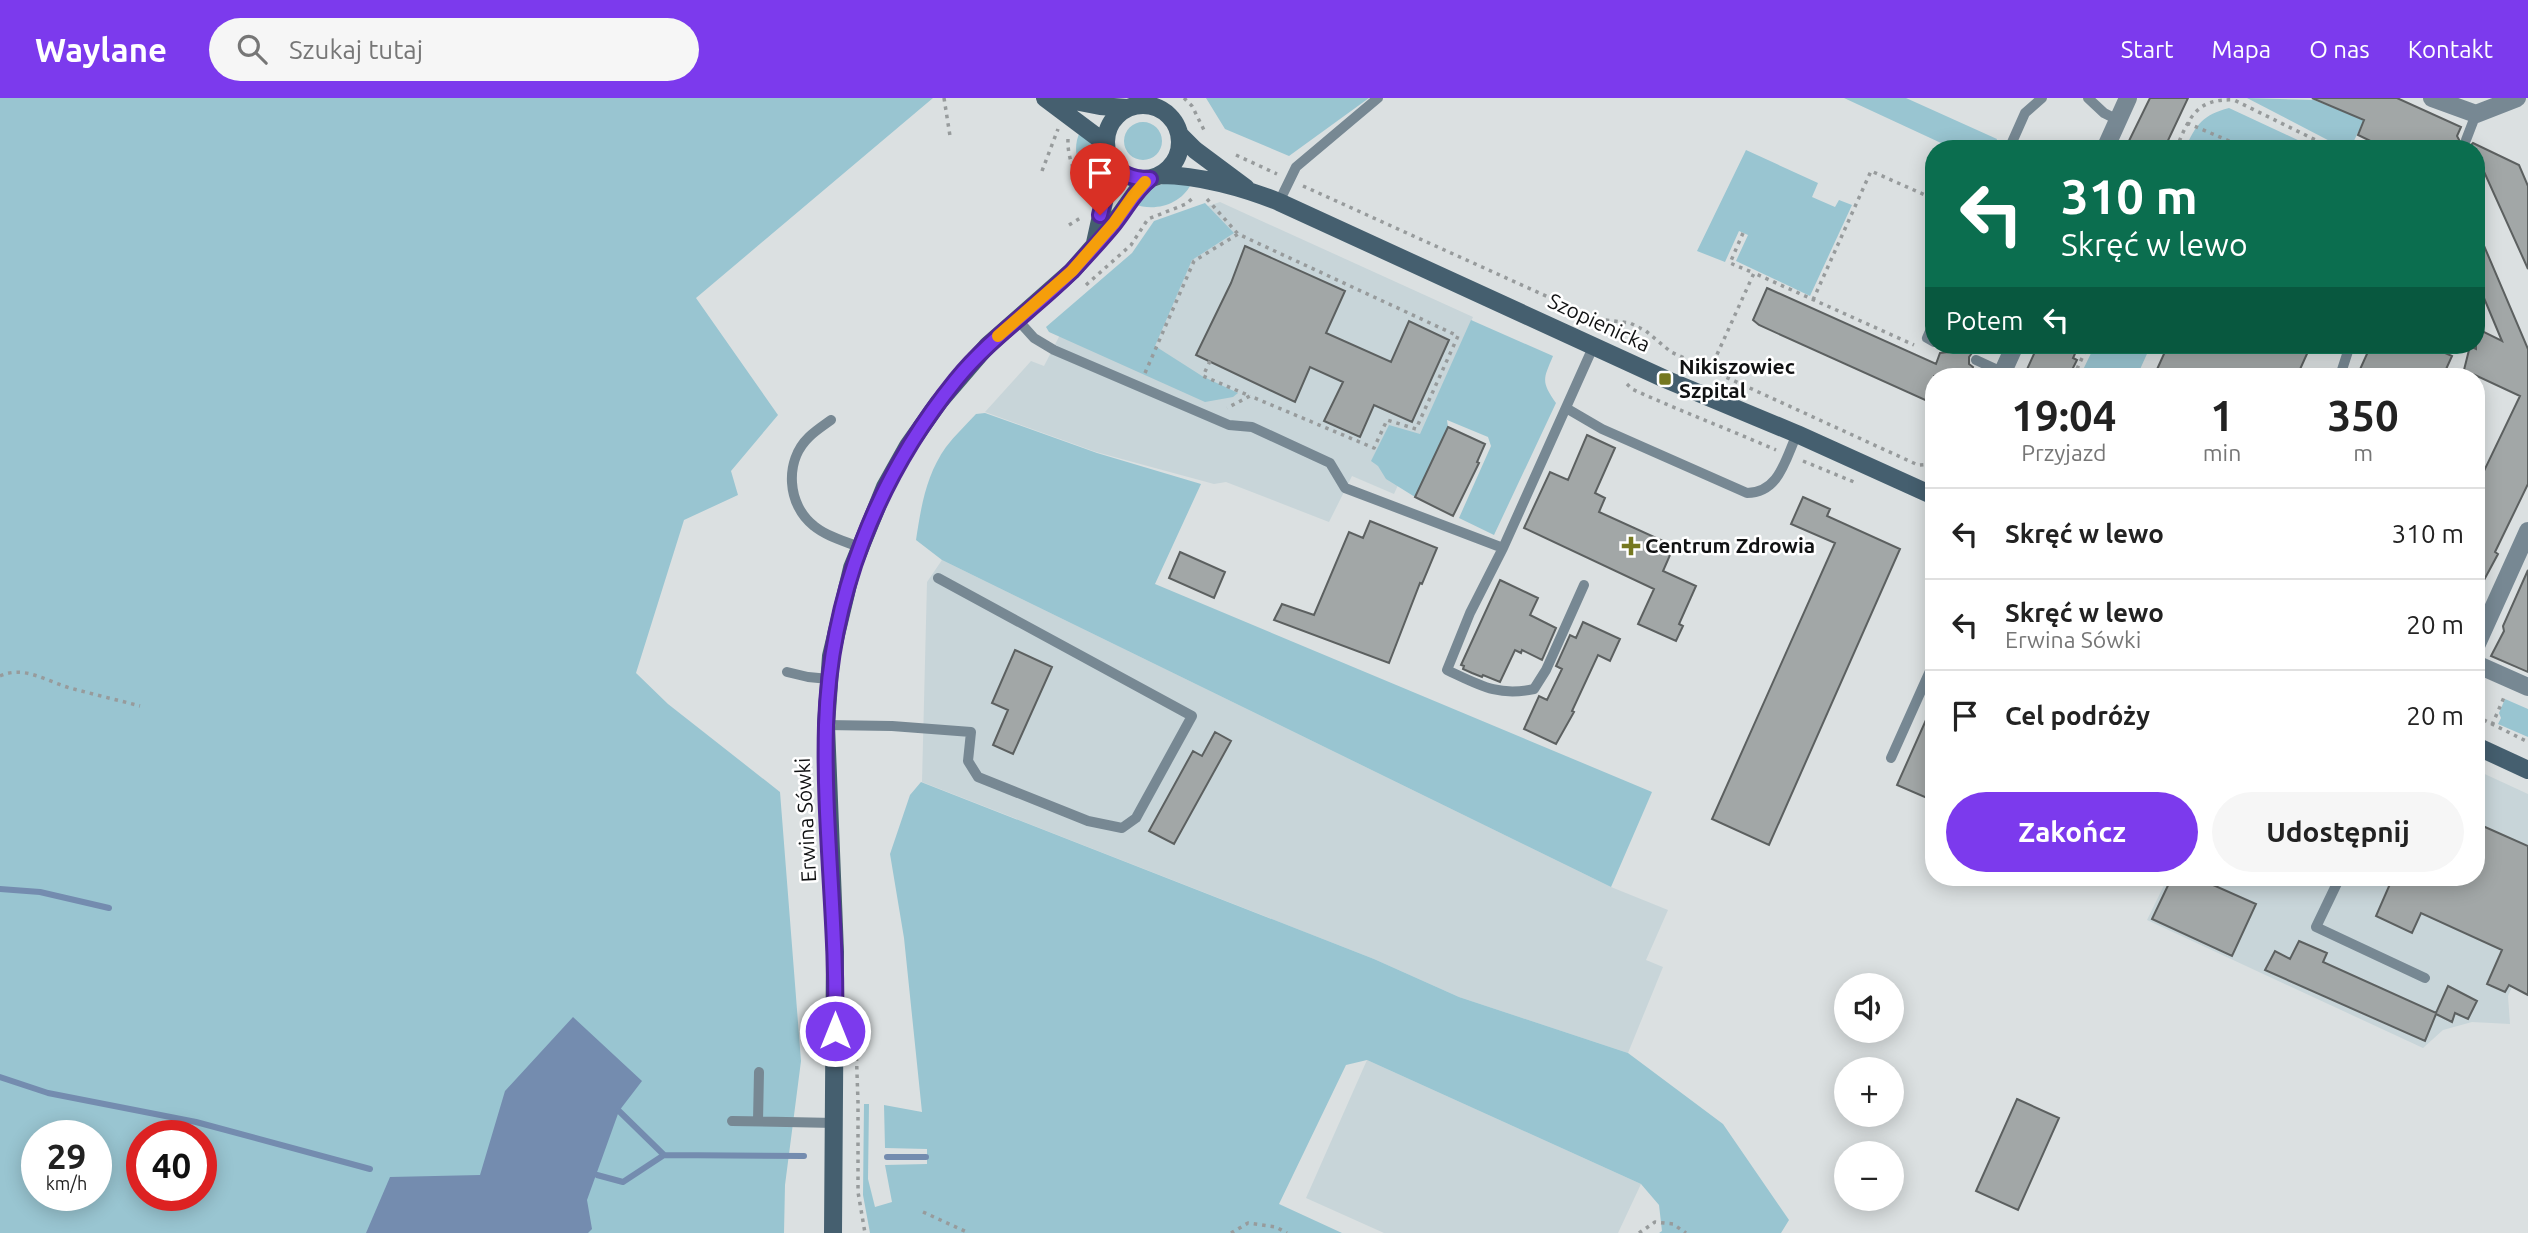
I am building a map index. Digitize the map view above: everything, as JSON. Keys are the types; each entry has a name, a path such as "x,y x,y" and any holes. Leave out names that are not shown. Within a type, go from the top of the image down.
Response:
{"street":[{"path":"1045,98 1097,137 1116,168 1126,176 1138,179 1155,177 1170,167 1177,157 1180,135 1176,124 1160,108 1138,104 1127,108 1110,123 1107,152"},
{"path":"1059,98 1127,108"},
{"path":"2109,140 2128,98"},
{"path":"2432,98 2476,114 2516,98"},
{"name":"Szopienicka","path":"1180,135 1246,188"},
{"name":"Erwina Sówki","path":"1096,243 1110,175 1107,152"},
{"name":"Szopienicka","path":"1155,177 1187,176 1246,188 1665,379 1797,434 1925,492"},
{"name":"Erwina Sówki","path":"833,1233 835,951 826,725 829,679 843,598 859,547 885,487 922,425 965,369 1072,271 1114,223 1139,188 1155,177"},
{"path":"2485,626 2528,531"},
{"path":"2485,668 2528,687"},
{"path":"2485,750 2528,770"}],"lane":[{"path":"1279,202 1296,167 1378,98"},
{"path":"2013,140 2025,113 2042,98"},
{"path":"2088,98 2104,113 2118,120"},
{"path":"2466,140 2476,114"},
{"path":"1017,319 1034,338 1054,350 1229,425 1252,427 1330,463 1345,488 1503,548"},
{"path":"1584,584 1546,670 1534,689 1514,694 1485,688 1447,670 1470,614 1503,548 1594,345"},
{"path":"1976,360 1990,368"},
{"path":"1566,408 1602,429 1747,492 1760,493 1776,482 1797,434"},
{"path":"831,420 809,437 799,451 793,468 792,488 798,506 814,527 859,547"},
{"path":"826,725 892,726 971,732 968,761 978,777 1088,821 1122,828 1136,818 1192,716 938,578"},
{"path":"787,671 829,679"},
{"path":"1891,758 1925,682"},
{"path":"2336,886 2316,927 2425,978"},
{"path":"758,1121 759,1072"},
{"path":"732,1121 835,1124"}],"path":[{"path":"944,98 950,136"},
{"path":"1184,98 1209,136"},
{"path":"2180,140 2196,110 2205,103 2221,99 2234,100 2316,140"},
{"path":"2187,123 2227,140"},
{"path":"1042,171 1059,127"},
{"path":"1069,132 1068,148 1077,176 1083,187 1093,196"},
{"path":"1227,151 1597,319 1630,323 1646,331 1671,352 1918,464 1925,464"},
{"path":"1812,300 1871,171 1925,195"},
{"path":"1081,290 1127,250 1148,219 1186,204 1199,192"},
{"path":"1205,196 1238,234 1458,336 1416,429 1387,420 1374,448 1250,396"},
{"path":"1743,233 1730,263 1922,349"},
{"path":"1143,379 1194,261 1238,234"},
{"path":"1710,370 1754,273"},
{"path":"0,676 15,672 37,675 66,687 140,706"},
{"path":"2492,725 2506,693"},
{"path":"2485,721 2528,742"},
{"path":"855,1010 859,1102 858,1192 865,1233"},
{"path":"923,1212 969,1233"},
{"path":"1639,1233 1655,1222 1673,1224 1686,1233"},
{"path":"1231,1233 1248,1223 1276,1227 1287,1233"}],"shaded area":[{"path":"0,98 933,98 696,298 778,415 731,471 738,495 684,520 636,673 668,704 780,792 801,1061 785,1185 784,1233 0,1233"},
{"path":"1206,98 1369,98 1289,156 1225,129"},
{"path":"1844,98 1906,98 1997,139 1935,140"},
{"path":"2247,98 2314,100 2364,120 2354,140 2328,140"},
{"path":"2229,108 2298,140 2190,140 2201,122"},
{"path":"1143,122 1157,127 1162,141 1157,155 1143,160 1129,155 1124,141 1129,127"},
{"path":"1080,132 1092,145 1098,157 1101,171 1099,189 1087,179 1079,164 1076,148"},
{"path":"1746,150 1818,183 1812,197 1835,207 1839,200 1852,205 1810,296 1736,261 1748,235 1739,231 1725,262 1697,251"},
{"path":"1166,183 1191,184 1181,197 1166,205 1150,207 1134,204 1150,188"},
{"path":"1220,202 1473,317 1394,494 1352,476 1329,522 1226,482 1214,484 1096,452 985,412 1031,361 1044,366 1062,331 1196,210"},
{"path":"1205,203 1234,233 1192,260 1155,346 1202,376 1238,393 1233,397 1205,402 1049,332 1046,327 1132,253 1154,221"},
{"path":"1471,320 1553,356 1545,380 1556,403 1494,535 1459,518 1491,446 1488,437 1447,420 1448,427 1415,497 1386,479 1378,466 1371,461 1389,425 1420,434"},
{"path":"2091,354 2147,354 2141,368 2084,368"},
{"path":"985,413 1097,453 1201,484 1155,584 1652,792 1611,887 942,560 916,540 925,492 946,447 976,414"},
{"path":"942,560 1611,887 1668,910 1646,960 1663,967 1628,1053 1459,997 1374,959 922,782 927,582"},
{"path":"2505,699 2528,709 2528,737 2498,724"},
{"path":"2485,774 2528,794 2528,950 2508,996 2510,1024 2472,1022 2443,1030 2423,1048 2147,920 2164,886 2485,886"},
{"path":"921,782 1374,959 1459,997 1628,1053 1723,1124 1789,1220 1781,1233 1659,1233 1662,1231 1659,1205 1641,1184 1367,1060 1346,1065 1279,1204 1342,1233 870,1233 863,1195 864,1104 869,1104 868,1179 875,1207 892,1202 885,1165 927,1164 927,1149 885,1148 884,1105 922,1112 904,938 890,854 910,795"},
{"path":"573,1017 642,1081 619,1111 587,1200 592,1229 588,1233 366,1233 390,1177 480,1175 505,1091"},
{"path":"1367,1060 1641,1184 1618,1233 1384,1233 1306,1198"}],"building":[{"path":"2150,98 2188,98 2168,140 2129,140"},
{"path":"2312,98 2397,98 2461,127 2457,136 2459,140 2368,140 2358,135 2364,120"},
{"path":"2485,149 2519,165 2528,186 2528,269 2485,174"},
{"path":"1245,246 1345,291 1326,333 1391,362 1409,321 1449,340 1412,422 1374,405 1360,437 1324,421 1343,382 1310,367 1295,402 1196,355 1231,283"},
{"path":"2485,248 2528,349 2528,484 2485,578 2485,469 2520,396 2485,380 2485,368 2464,368 2468,354 2485,354 2485,332 2502,341 2485,300"},
{"path":"1767,288 1936,364 1940,354 1971,354 1969,364 1973,367 1925,368 1925,400 1753,320"},
{"path":"2034,354 2075,354 2073,358 2077,360 2073,368 2028,368"},
{"path":"2164,354 2307,354 2301,368 2158,368"},
{"path":"2367,354 2452,356 2447,368 2361,368"},
{"path":"1448,427 1485,444 1477,462 1479,463 1453,516 1415,497"},
{"path":"1587,435 1615,448 1595,493 1605,498 1599,512 1674,546 1663,571 1696,586 1679,624 1683,626 1676,641 1638,624 1654,589 1524,528 1550,472 1568,480"},
{"path":"1803,497 1830,509 1827,516 1900,549 1769,845 1712,819 1835,543 1791,524"},
{"path":"1370,521 1437,548 1422,584 1420,583 1389,663 1274,620 1282,604 1314,615 1349,532 1363,538"},
{"path":"1180,552 1225,572 1214,598 1169,578"},
{"path":"2528,570 2528,672 2491,656"},
{"path":"1500,580 1538,598 1530,615 1556,628 1542,660 1522,650 1521,653 1515,650 1500,682 1472,673 1461,665"},
{"path":"1583,622 1620,639 1610,661 1598,655 1572,711 1574,712 1556,744 1524,729 1539,696 1547,700 1562,669 1556,666 1570,635 1576,638"},
{"path":"1015,650 1052,667 1013,754 993,745 1008,710 992,703"},
{"path":"1925,722 1925,797 1897,785"},
{"path":"1215,732 1231,741 1174,844 1149,831 1193,751 1202,756"},
{"path":"2485,827 2528,846 2528,995 2509,985 2505,992 2487,984 2502,950 2421,913 2412,933 2376,916 2389,886 2485,886"},
{"path":"2168,886 2215,886 2256,904 2232,956 2152,919"},
{"path":"2299,941 2327,953 2323,962 2436,1013 2448,986 2477,1001 2468,1019 2455,1013 2452,1022 2436,1014 2425,1041 2265,970 2275,951 2290,959"},
{"path":"2017,1099 2059,1118 2018,1210 1976,1191"}],"waterway":[{"path":"0,889 40,892 109,908"},
{"path":"0,1077 48,1093 196,1122 370,1169"},
{"path":"619,1111 664,1155"},
{"path":"597,1175 623,1182 664,1155 804,1156"},
{"path":"887,1157 926,1157"}],"slow traffic":[{"path":"998,336 1072,271 1145,182"}],"place":[{"name":"Nikiszowiec Szpital","path":"1665,379"},
{"name":"Centrum Zdrowia","path":"1631,546"}],"route":[{"path":"835,1031 835,951 826,725 831,656 852,568 885,487 908,446 939,402 987,346 1072,271 1114,223 1139,188 1150,179 1126,176 1109,158 1110,175 1100,215"}]}
